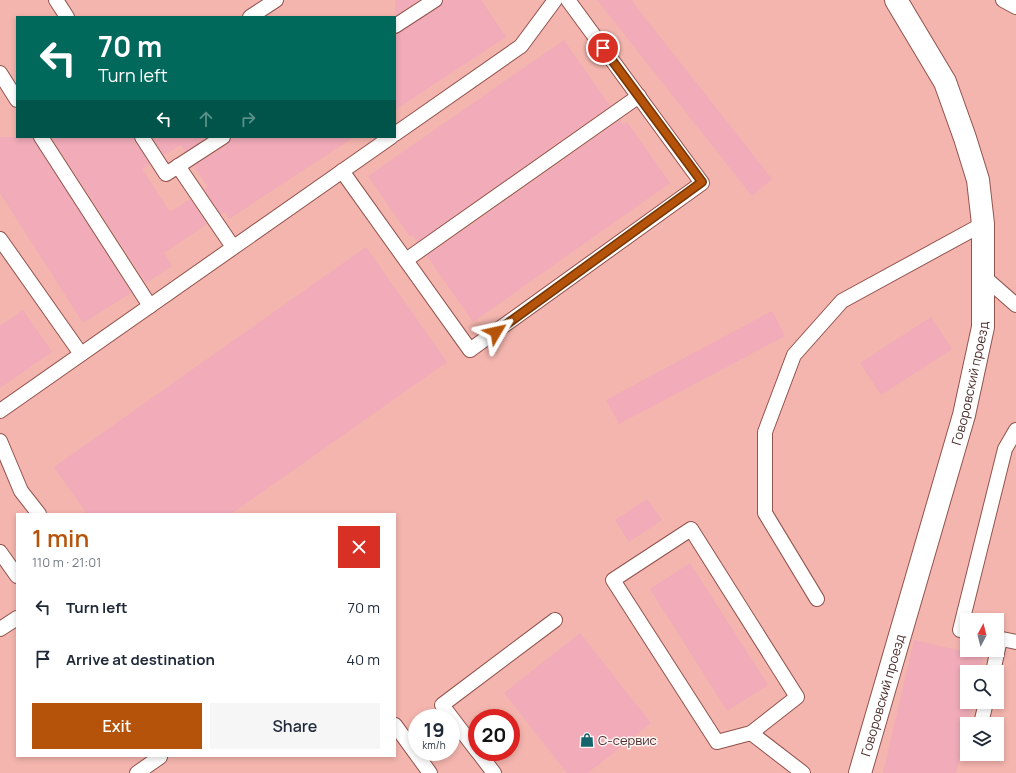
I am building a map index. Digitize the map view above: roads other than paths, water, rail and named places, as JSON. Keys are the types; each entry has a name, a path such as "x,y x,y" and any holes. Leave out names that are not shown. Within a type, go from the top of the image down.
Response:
{"street":[{"name":"Говоровский проезд","path":"860,773 964,415 983,327 983,224 978,180 945,82 896,0"}],"lane":[{"path":"56,0 66,16"},
{"path":"252,16 276,0"},
{"path":"396,25 435,0"},
{"path":"396,133 521,46 555,0"},
{"path":"342,171 470,350 702,182 568,0"},
{"path":"1003,0 1016,8"},
{"path":"0,73 16,98"},
{"path":"406,260 639,96"},
{"path":"42,138 150,306"},
{"path":"143,138 166,174 221,138"},
{"path":"0,411 389,138"},
{"path":"178,166 233,247"},
{"path":"817,599 765,513 765,432 794,354 842,301 983,224"},
{"path":"0,239 81,354"},
{"path":"984,276 1016,305"},
{"path":"964,613 1005,449 1016,430"},
{"path":"0,441 22,491 38,513"},
{"path":"691,529 797,697 751,733 717,742 613,580 691,529"},
{"path":"0,552 16,575"},
{"path":"0,630 16,619"},
{"path":"468,740 442,705 555,620"},
{"path":"1004,639 1016,642"},
{"path":"396,726 430,773"},
{"path":"751,733 803,773"},
{"path":"137,773 160,757"},
{"path":"484,761 494,773"}],"place":[{"name":"С-сервис","path":"587,740"}]}
